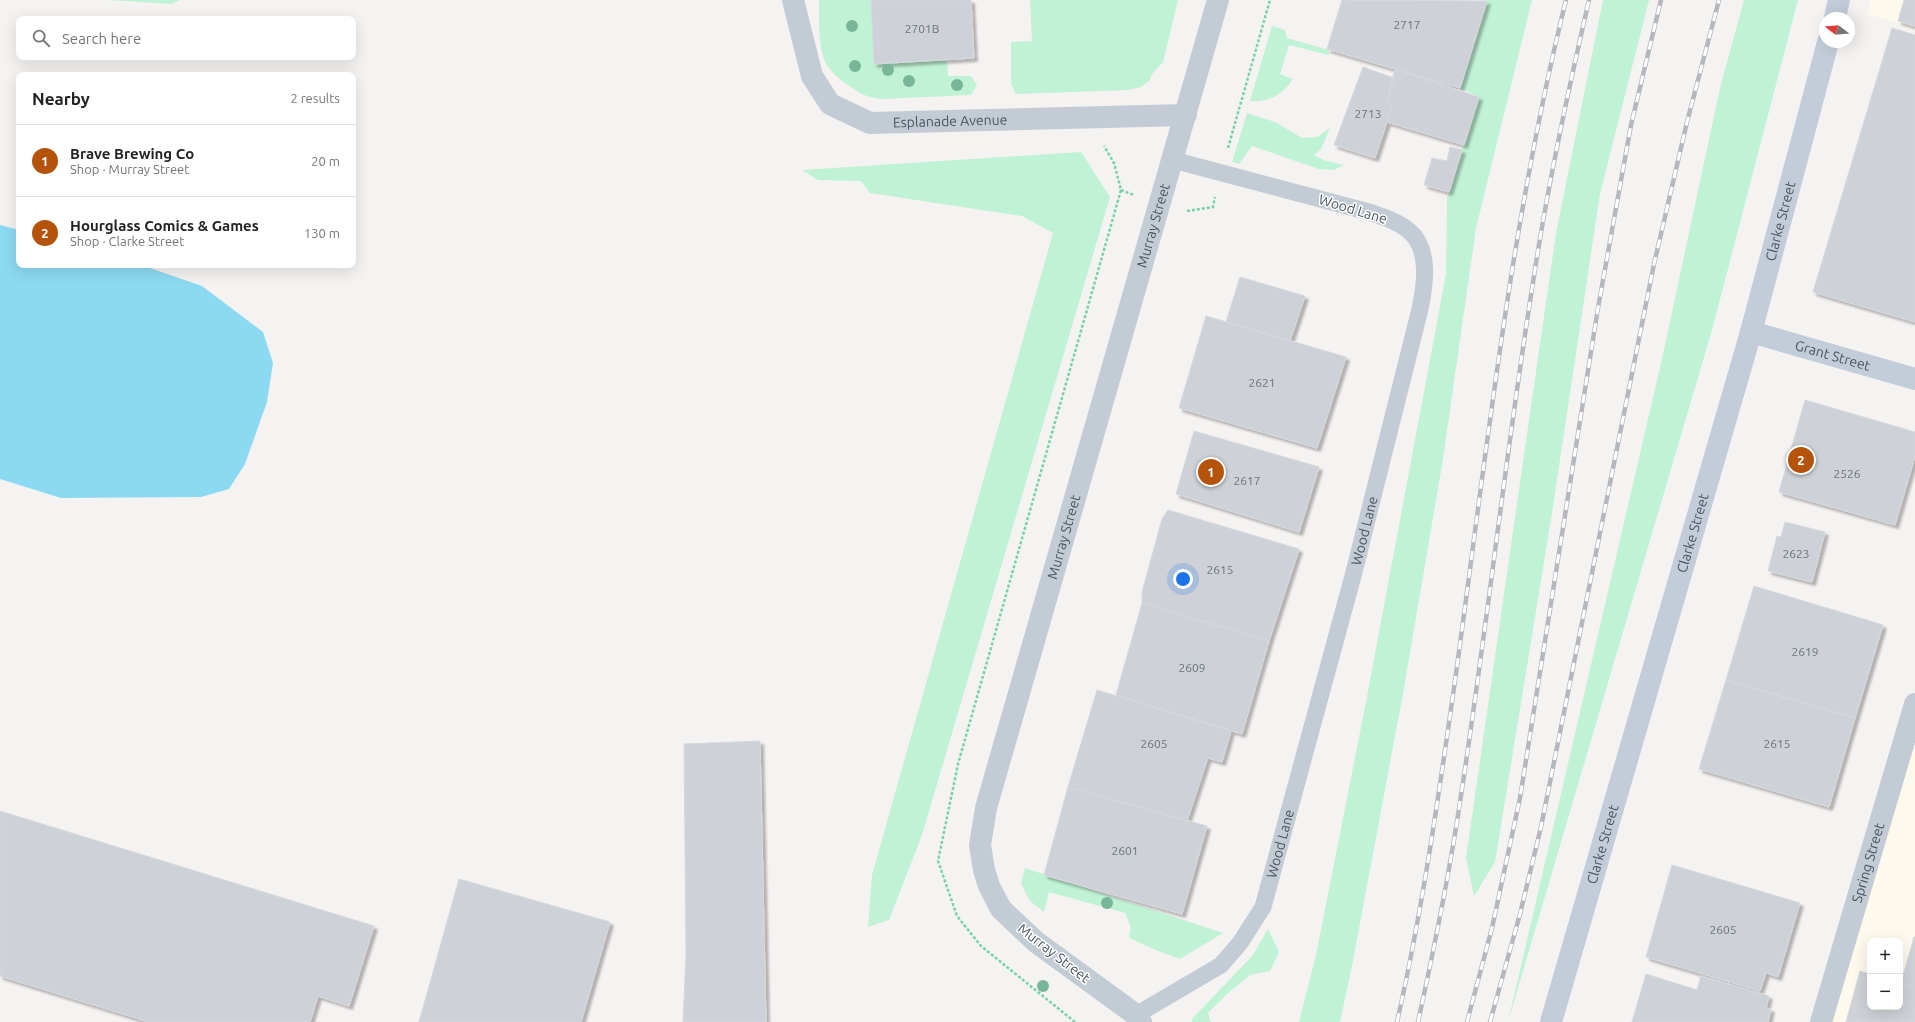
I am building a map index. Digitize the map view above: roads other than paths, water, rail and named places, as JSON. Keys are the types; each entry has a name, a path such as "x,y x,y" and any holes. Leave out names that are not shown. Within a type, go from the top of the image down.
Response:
{"main road":[{"path":"1836,12 1839,0"},
{"name":"Clarke Street","path":"1551,1022 1751,332 1826,48"},
{"name":"Grant Street","path":"1751,332 1915,379"}],"street":[{"name":"Esplanade Avenue","path":"793,0 812,76 830,104 870,123 1186,115"},
{"name":"Murray Street","path":"1138,1018 1036,942 1001,909 989,886 984,870 980,845 988,801 1218,0"},
{"name":"Spring Street","path":"1821,1022 1915,704"}],"lane":[{"name":"Wood Lane","path":"1138,1018 1221,965 1240,943 1263,907 1353,576 1420,309 1425,283 1424,260 1418,241 1409,231 1396,223 1362,210 1173,160"}],"water":[{"path":"0,225 16,229 16,268 150,268 202,286 263,332 273,363 267,402 245,464 229,489 201,497 61,498 0,479"}],"railway":[{"path":"1397,1022 1422,898 1436,814 1514,256 1546,85 1566,0"},
{"path":"1418,1022 1441,912 1456,830 1514,407 1540,241 1559,137 1589,0"},
{"path":"1467,1022 1492,928 1520,798 1598,308 1631,125 1661,0"},
{"path":"1490,1022 1520,914 1541,827 1654,264 1687,122 1719,0"}],"place":[{"name":"Hourglass Comics & Games","path":"1801,460"},
{"name":"Brave Brewing Co","path":"1211,472"}]}
